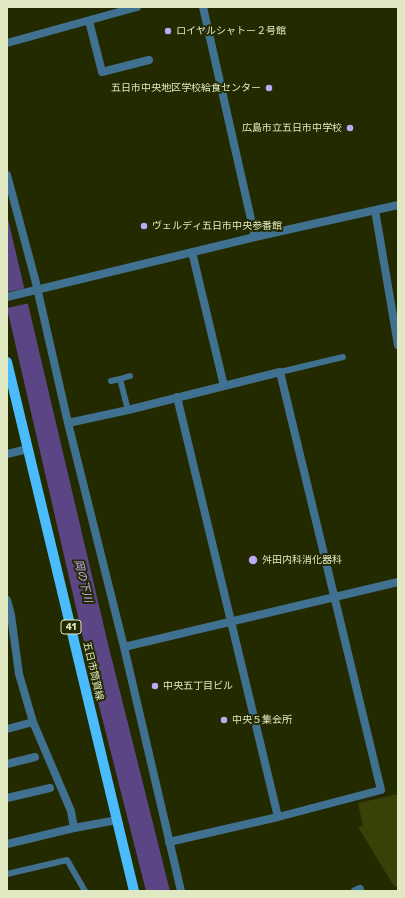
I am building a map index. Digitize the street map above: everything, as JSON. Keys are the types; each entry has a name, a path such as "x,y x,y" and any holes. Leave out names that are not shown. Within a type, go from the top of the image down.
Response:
{"main road":[{"name":"五日市筒賀線","path":"7,362 134,891"}],"street":[{"path":"7,43 137,7"},
{"path":"203,7 255,237"},
{"path":"89,21 102,72 149,60"},
{"path":"7,175 37,290 68,423 124,647 181,891"},
{"path":"7,297 255,237 398,205"},
{"path":"375,210 398,344"},
{"path":"192,252 224,386"},
{"path":"68,423 128,410 280,372 381,790 278,817 169,842"},
{"path":"177,397 278,817"},
{"path":"7,454 28,449"},
{"path":"124,647 398,582"},
{"path":"7,600 11,615 19,674 33,722 68,805 74,828"},
{"path":"7,728 33,722"},
{"path":"7,764 35,757"},
{"path":"7,798 50,788"},
{"path":"7,844 74,828 117,820"}],"lane":[{"path":"280,372 343,357"},
{"path":"111,381 130,376"},
{"path":"120,379 128,410"},
{"path":"7,874 67,860 85,891"}],"green space":[{"path":"398,794 398,888 394,886 358,827 363,826 358,803"}],"water":[{"name":"岡の下川","path":"7,215 109,648 170,891 146,891 94,686 7,308"}],"pier":[{"path":"26,288 30,303 7,308 7,292"}],"place":[{"name":"ロイヤルシャトー２号館","path":"168,31"},
{"name":"五日市中央地区学校給食センター","path":"269,88"},
{"name":"広島市立五日市中学校","path":"350,128"},
{"name":"ヴェルディ五日市中央参番館","path":"144,226"},
{"name":"舛田内科消化器科","path":"253,560"},
{"name":"中央五丁目ビル","path":"155,686"},
{"name":"中央５集会所","path":"224,720"}]}
